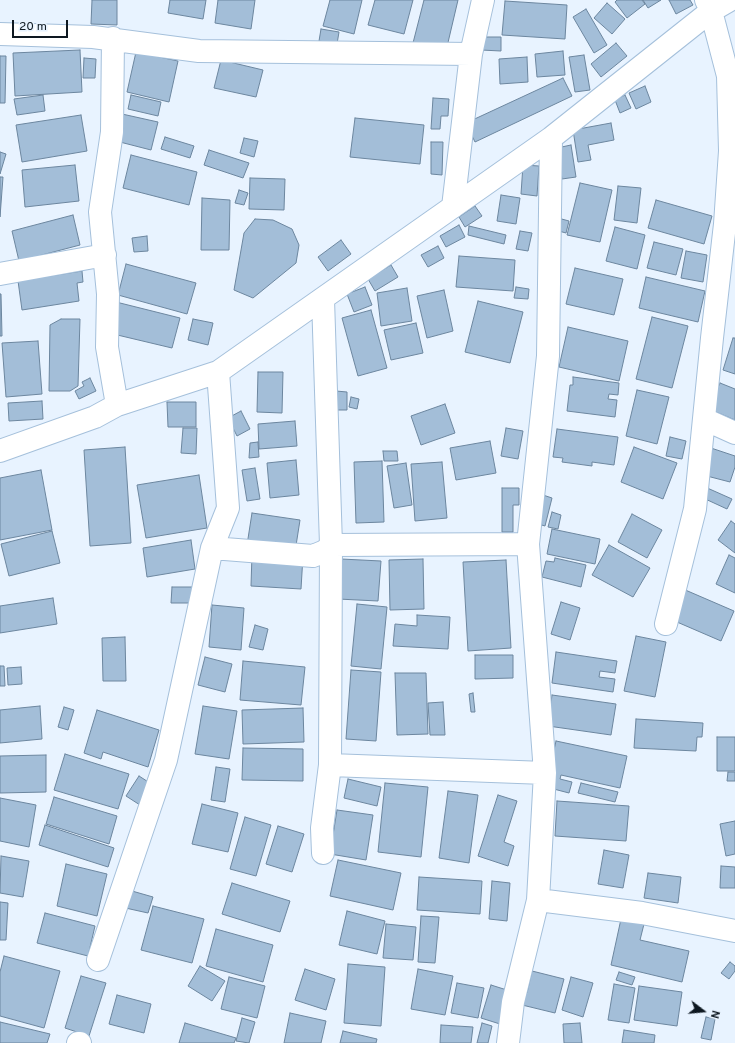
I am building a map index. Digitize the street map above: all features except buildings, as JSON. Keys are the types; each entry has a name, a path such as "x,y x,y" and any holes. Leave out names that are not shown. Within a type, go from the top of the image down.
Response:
{"street":[{"path":"453,207 471,54 483,0"},
{"path":"0,451 95,417 117,405 218,372 551,138 708,6 730,0"},
{"path":"666,624 696,510 704,419 725,224 730,151 728,76 708,6"},
{"path":"0,34 93,36 199,51 471,54"},
{"path":"113,38 112,132 100,212 108,294 107,347 117,405"},
{"path":"508,1043 513,1002 538,900 546,774 528,544 548,356 551,138"},
{"path":"0,274 105,255"},
{"path":"323,298 332,545 330,765 322,828 323,853"},
{"path":"98,960 166,760 212,548 228,508 218,372"},
{"path":"704,419 735,433"},
{"path":"212,548 313,556 325,551 332,545 528,544"},
{"path":"330,765 546,774"},
{"path":"538,900 642,913 735,932"}]}
